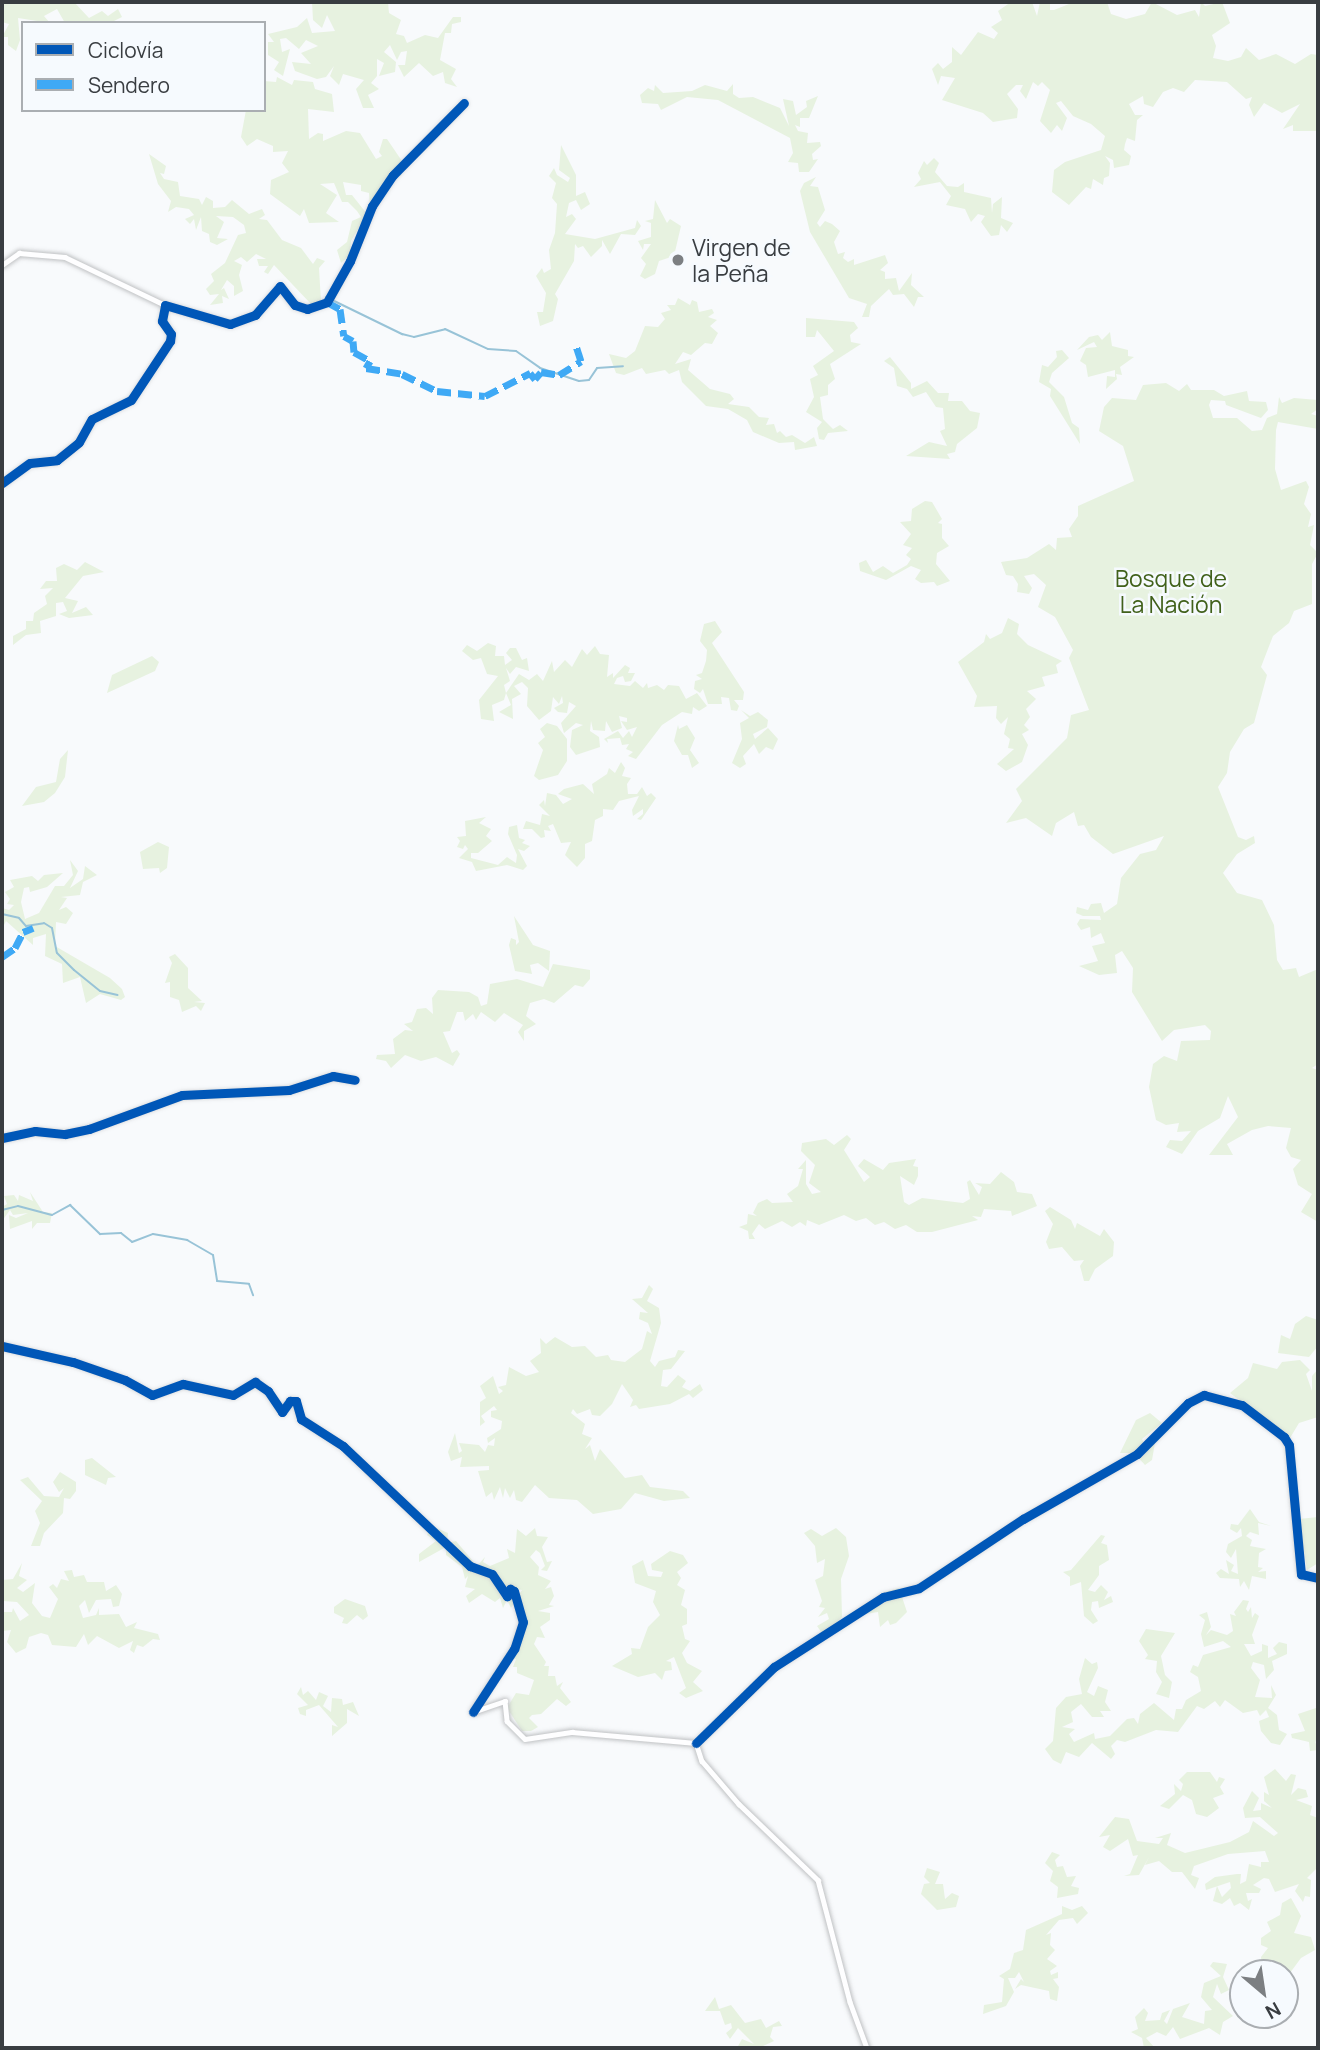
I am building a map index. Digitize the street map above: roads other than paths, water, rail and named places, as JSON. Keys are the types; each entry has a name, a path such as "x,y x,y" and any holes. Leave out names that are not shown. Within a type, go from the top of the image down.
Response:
{"street":[{"path":"2,265 19,253 65,257 165,305 230,324 255,314 280,286 295,305 307,309 329,299 386,185 464,103"},
{"path":"2,483 30,463 57,460 79,442 92,419 131,400 170,341 171,334 162,321 165,305"},
{"path":"2,1138 35,1131 65,1134 89,1129 182,1095 289,1090 333,1076 355,1080"},
{"path":"2,1346 74,1362 125,1380 152,1395 183,1384 233,1395 255,1382 268,1391 282,1412 293,1400 301,1419 342,1446 470,1566 492,1574 507,1597 510,1589 514,1591 523,1622 514,1649 473,1712 505,1701 507,1721 525,1739 572,1732 696,1743 774,1667 821,1641 883,1597 919,1588 1024,1519 1137,1454 1188,1403 1204,1395 1242,1405 1284,1437 1289,1445 1301,1574 1318,1578"},
{"path":"696,1743 702,1761 738,1804 818,1880 850,2002 867,2048"}],"waterway":[{"path":"326,297 402,334 414,337 445,329 488,349 516,351 540,368 579,381 589,380 597,368 623,366"},
{"path":"2,914 19,918 26,926 44,923 52,928 57,953 100,991 118,995"},
{"path":"2,1210 18,1206 52,1215 70,1205 100,1234 121,1233 132,1242 153,1234 187,1240 213,1255 217,1281 249,1284 253,1295"}],"place":[{"name":"Virgen de la Peña","path":"678,260"}],"park label":[{"name":"Bosque de La Nación","path":"1171,591"}]}
